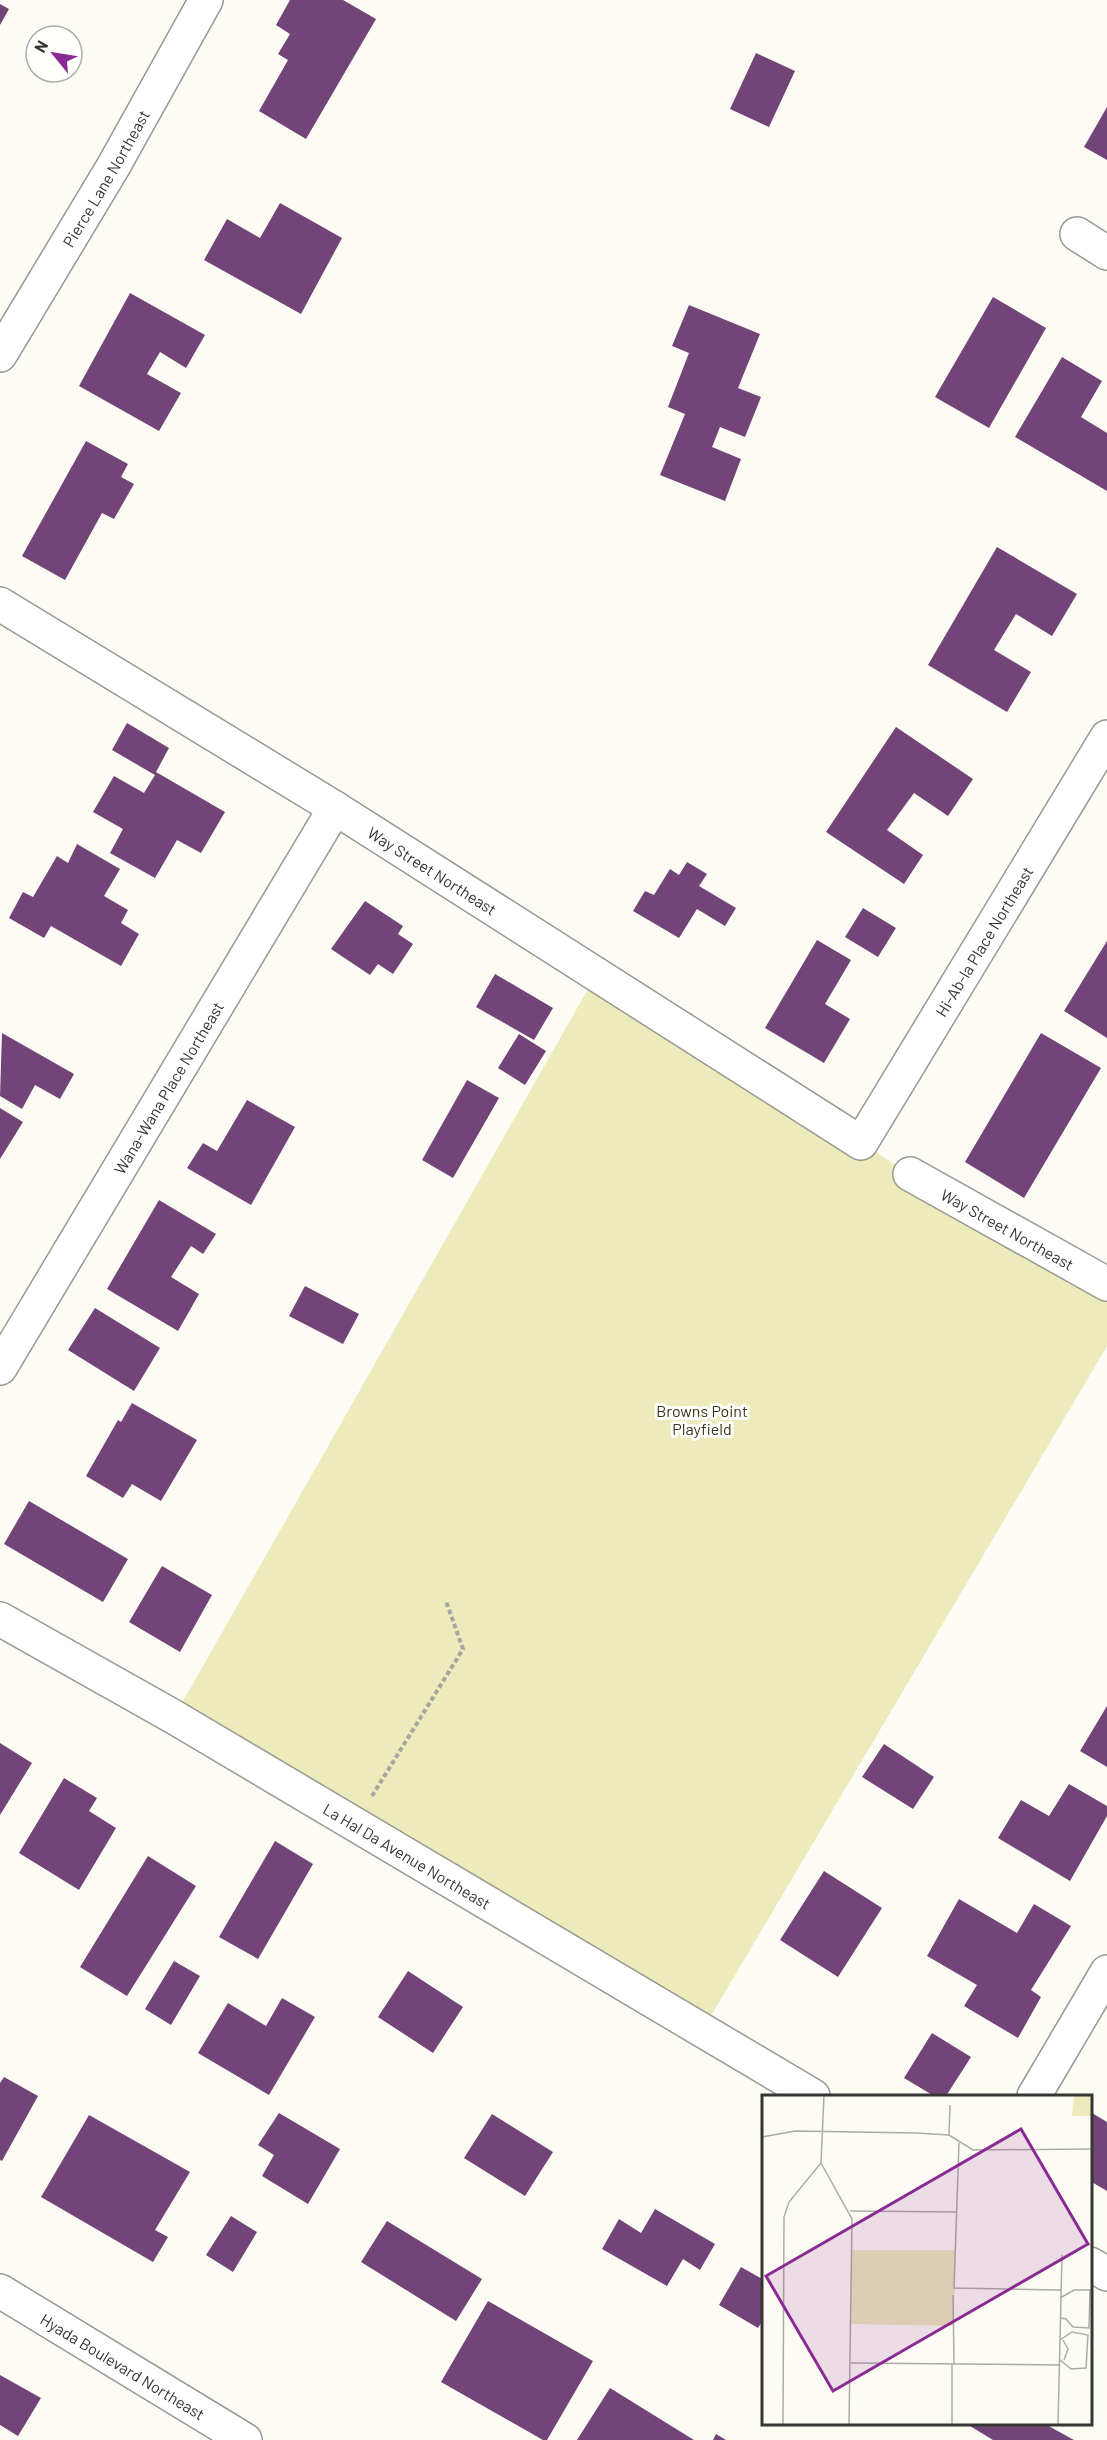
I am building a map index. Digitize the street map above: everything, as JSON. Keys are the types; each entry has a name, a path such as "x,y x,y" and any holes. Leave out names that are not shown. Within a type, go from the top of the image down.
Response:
{"street":[{"name":"Pierce Lane Northeast","path":"0,355 113,167 206,0"},
{"path":"1077,234 1107,253"},
{"name":"Way Street Northeast","path":"0,604 335,808 861,1143"},
{"name":"Hi-Ab-la Place Northeast","path":"861,1143 1107,737"},
{"name":"Wana-Wana Place Northeast","path":"0,1368 335,808"},
{"name":"Way Street Northeast","path":"910,1174 1107,1284"},
{"name":"La Hal Da Avenue Northeast","path":"0,1619 174,1717 810,2095"},
{"path":"1035,2095 1107,1972"},
{"path":"1092,2265 1107,2274"},
{"name":"Hyada Boulevard Northeast","path":"0,2291 245,2440"}],"path":[{"path":"355,1824 463,1649 446,1601"}],"green space":[{"name":"Browns Point Playfield","path":"596,975 910,1174 1107,1284 1107,1346 702,2031 174,1717"}],"building":[{"path":"290,0 343,0 376,19 306,139 259,111 288,60 278,54 290,34 276,25"},
{"path":"0,4 9,9 0,25"},
{"path":"756,53 795,71 769,127 730,109"},
{"path":"1107,107 1107,160 1084,147"},
{"path":"280,203 342,238 301,314 204,260 227,219 260,238"},
{"path":"130,293 205,335 186,368 160,352 147,374 181,393 159,431 79,386"},
{"path":"993,297 1046,328 989,428 935,397"},
{"path":"689,305 760,334 738,388 761,397 745,437 720,427 712,447 741,459 725,501 660,475 685,414 668,407 689,353 672,346"},
{"path":"1062,357 1102,381 1081,417 1107,433 1107,491 1015,437"},
{"path":"86,441 128,464 121,477 134,484 114,519 102,513 65,580 22,556"},
{"path":"997,547 1077,594 1052,636 1016,614 994,650 1031,672 1007,712 928,665"},
{"path":"127,723 169,748 156,772 225,812 201,853 177,840 155,878 110,853 123,829 93,812 114,776 144,793 155,775 112,750"},
{"path":"896,727 973,779 948,816 914,793 887,830 923,855 904,884 826,832"},
{"path":"77,844 120,869 104,896 128,910 121,923 139,934 121,966 51,926 44,938 9,918 23,892 33,897 57,856 68,863"},
{"path":"687,862 707,874 699,886 736,908 725,926 697,909 679,938 633,911 645,891 654,895 670,869 679,875"},
{"path":"365,901 403,926 398,934 413,944 393,974 378,964 370,975 331,949"},
{"path":"863,908 896,928 878,957 845,937"},
{"path":"817,940 851,960 825,1004 850,1019 824,1063 765,1028"},
{"path":"1107,941 1107,1038 1064,1011"},
{"path":"495,974 553,1008 534,1040 476,1007"},
{"path":"2,1033 74,1074 60,1099 35,1085 22,1109 0,1096"},
{"path":"1041,1033 1101,1068 1024,1198 965,1162"},
{"path":"519,1034 546,1051 525,1085 498,1068"},
{"path":"467,1080 499,1098 453,1178 422,1160"},
{"path":"247,1100 295,1127 251,1205 187,1168 203,1143 217,1151"},
{"path":"0,1108 23,1122 0,1159"},
{"path":"159,1200 216,1234 203,1254 191,1246 171,1277 199,1294 178,1331 107,1289"},
{"path":"305,1286 359,1314 343,1344 289,1316"},
{"path":"95,1308 160,1348 134,1391 68,1350"},
{"path":"132,1403 197,1440 161,1501 132,1484 123,1498 86,1476 118,1420 121,1422"},
{"path":"29,1501 128,1559 103,1602 4,1544"},
{"path":"162,1566 212,1595 180,1652 129,1622"},
{"path":"1107,1706 1107,1767 1080,1751"},
{"path":"0,1743 32,1763 0,1815"},
{"path":"884,1744 934,1777 913,1809 862,1777"},
{"path":"64,1778 97,1798 89,1811 116,1828 79,1890 19,1853"},
{"path":"1069,1784 1107,1806 1107,1816 1070,1881 998,1838 1021,1800 1049,1816"},
{"path":"275,1841 313,1864 258,1959 219,1937"},
{"path":"148,1856 196,1886 127,1996 80,1967"},
{"path":"824,1871 882,1908 838,1977 780,1940"},
{"path":"959,1899 1017,1933 1034,1904 1071,1926 1031,1990 1041,1997 1018,2038 964,2006 977,1985 927,1956"},
{"path":"174,1961 200,1976 171,2025 145,2009"},
{"path":"408,1971 463,2007 433,2053 378,2017"},
{"path":"282,1998 315,2017 269,2095 198,2053 228,2003 266,2026"},
{"path":"932,2033 971,2057 947,2095 932,2095 904,2078"},
{"path":"4,2077 38,2096 2,2161 0,2160 0,2083"},
{"path":"279,2113 340,2149 308,2204 262,2176 274,2155 258,2145"},
{"path":"1092,2113 1107,2122 1107,2191 1092,2182"},
{"path":"492,2114 553,2152 525,2196 464,2158"},
{"path":"89,2115 190,2172 155,2230 168,2237 153,2262 41,2197"},
{"path":"655,2209 715,2244 700,2270 683,2259 667,2286 602,2249 619,2219 641,2233"},
{"path":"231,2216 257,2232 233,2272 206,2255"},
{"path":"387,2221 482,2279 456,2321 361,2262"},
{"path":"741,2267 762,2279 762,2321 758,2328 719,2305"},
{"path":"488,2301 593,2361 547,2440 543,2440 441,2382"},
{"path":"0,2375 41,2398 18,2436 0,2425"},
{"path":"610,2388 694,2440 577,2440"},
{"path":"1047,2425 1074,2440 993,2440 970,2426"},
{"path":"716,2434 726,2440 713,2440"}]}
